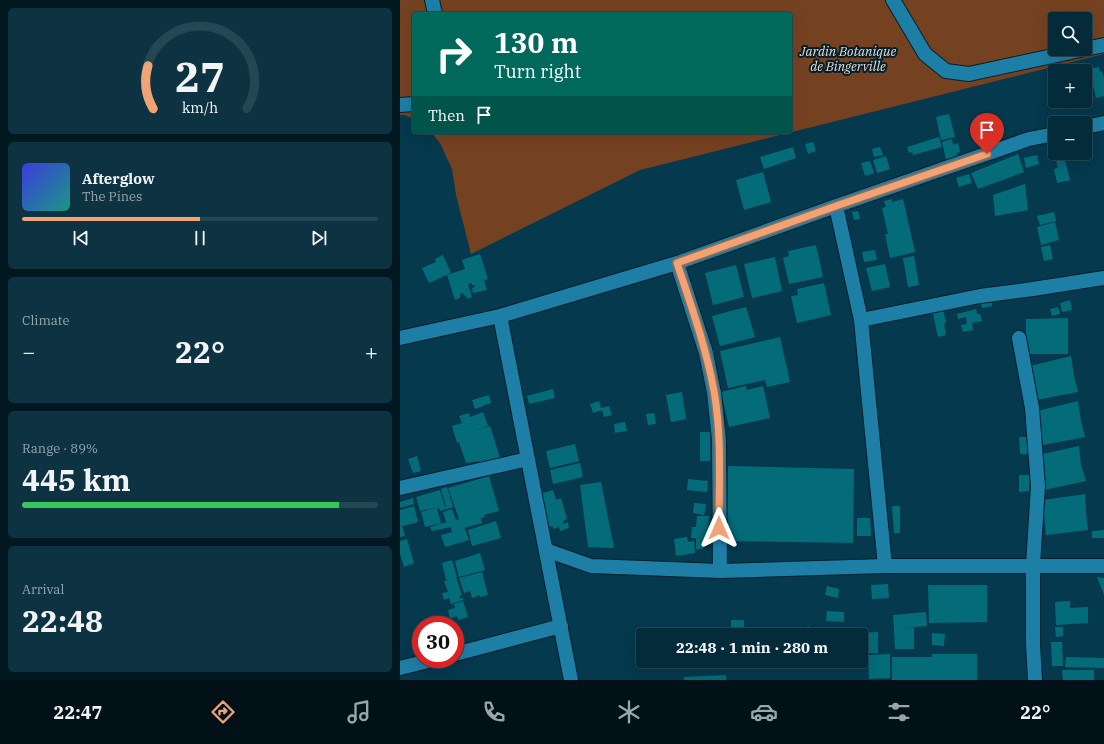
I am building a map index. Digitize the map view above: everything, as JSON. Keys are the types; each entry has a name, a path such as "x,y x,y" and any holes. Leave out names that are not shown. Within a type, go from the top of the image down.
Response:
{"street":[{"path":"432,0 435,12"},
{"path":"893,0 925,54 946,71 969,74 1053,56"},
{"path":"1092,48 1104,45"},
{"path":"400,105 412,104"},
{"path":"1092,126 1104,123"},
{"path":"400,338 500,316 677,263 1030,139 1048,135"},
{"path":"836,206 861,320 885,566"},
{"path":"677,263 706,353 714,392 719,440 720,571"},
{"path":"861,320 980,296 1104,278"},
{"path":"500,316 571,680"},
{"path":"1019,338 1032,408 1038,486 1033,566 1033,644 1035,680"},
{"path":"400,488 528,459"},
{"path":"546,550 591,566 720,571 885,566 1104,566"},
{"path":"464,652 561,626"},
{"path":"400,668 412,665"}],"green space":[{"name":"Jardin Botanique de Bingerville","path":"400,0 1104,0 1104,54 1064,64 1048,64 1048,68 792,132 792,12 412,12 412,118 405,115 400,115"},
{"name":"Jardin Botanique de Bingerville","path":"433,134 784,134 640,170 471,254 456,195 452,169 440,143"}],"building":[{"path":"1099,67 1100,72 1102,71 1104,79 1104,96 1096,98 1092,81 1092,68"},
{"path":"949,114 955,137 941,140 936,117"},
{"path":"939,137 942,147 913,155 912,152 909,153 907,147"},
{"path":"952,139 953,145 958,143 960,152 957,153 959,161 947,164 942,142"},
{"path":"813,142 816,151 808,154 805,144"},
{"path":"793,147 796,158 764,169 760,157"},
{"path":"880,147 883,155 874,157 872,149"},
{"path":"1018,154 1024,172 978,189 971,173"},
{"path":"1037,155 1039,164 1026,168 1024,158"},
{"path":"886,156 890,169 877,173 873,160"},
{"path":"1056,160 1065,160 1070,180 1057,183 1054,169 1058,168"},
{"path":"870,161 874,173 865,176 861,163"},
{"path":"763,172 771,202 744,210 736,180"},
{"path":"969,174 972,183 959,187 956,178"},
{"path":"1025,184 1028,210 995,216 993,195"},
{"path":"892,199 892,202 903,199 915,252 890,258 885,234 888,234 882,208 886,207 884,201"},
{"path":"858,211 860,219 854,220 852,212"},
{"path":"1054,212 1056,221 1040,225 1037,216"},
{"path":"1055,222 1059,240 1041,245 1037,227"},
{"path":"816,245 823,277 789,284 783,258 789,256 788,251"},
{"path":"1050,245 1053,259 1044,261 1041,247"},
{"path":"875,250 877,260 864,262 862,252"},
{"path":"480,254 488,279 484,280 487,290 473,293 472,288 475,287 474,285 472,285 472,283 468,284 472,297 467,299 466,295 464,296 463,293 460,294 460,298 455,300 447,275 465,269 462,260"},
{"path":"443,255 451,273 429,283 422,268 436,262 435,259"},
{"path":"914,256 919,285 908,287 903,258"},
{"path":"775,257 782,291 752,298 744,264"},
{"path":"885,264 890,287 872,291 866,268"},
{"path":"736,265 744,297 713,305 705,273"},
{"path":"824,283 831,315 797,323 791,296 798,295 797,289"},
{"path":"991,298 992,306 982,308 980,300"},
{"path":"1070,300 1072,310 1062,312 1060,303"},
{"path":"746,307 755,337 720,346 712,316"},
{"path":"1058,307 1060,314 1052,316 1050,309"},
{"path":"943,308 946,323 944,324 946,335 938,337 932,310"},
{"path":"976,309 977,314 980,314 982,321 972,323 973,330 963,332 961,325 967,324 966,317 958,319 957,314"},
{"path":"1068,318 1068,354 1026,354 1026,319"},
{"path":"780,337 790,382 767,387 765,380 728,388 720,351"},
{"path":"1071,356 1078,392 1036,400 1030,366"},
{"path":"746,386 747,390 763,386 770,418 729,427 721,392"},
{"path":"553,389 555,398 529,404 527,396"},
{"path":"682,392 686,419 671,422 666,395"},
{"path":"489,395 491,403 475,409 472,400"},
{"path":"599,401 601,408 609,406 612,415 604,417 602,410 593,413 590,404"},
{"path":"1078,401 1085,437 1043,445 1037,411"},
{"path":"483,412 488,426 473,431 490,426 500,458 480,465 479,461 466,463 459,442 457,443 452,426 462,423 459,416 469,413 470,417"},
{"path":"654,413 656,424 648,425 646,414"},
{"path":"625,422 627,431 615,433 614,424"},
{"path":"700,432 710,432 710,461 700,461"},
{"path":"1019,437 1033,437 1034,454 1020,454"},
{"path":"575,444 579,461 550,468 546,451"},
{"path":"1079,446 1081,465 1086,481 1044,490 1038,455"},
{"path":"417,456 421,471 413,473 408,459"},
{"path":"580,463 583,477 553,484 550,470"},
{"path":"728,466 854,469 853,543 727,541"},
{"path":"1019,475 1029,475 1029,491 1019,492"},
{"path":"489,476 499,511 484,515 485,517 481,518 482,523 464,528 469,540 445,547 441,535 452,532 451,527 432,531 430,527 446,522 443,512 452,509 456,520 459,519 448,488"},
{"path":"688,479 708,481 707,492 687,490"},
{"path":"601,482 614,548 588,547 580,485"},
{"path":"447,487 453,507 440,511 439,508 437,509 441,523 425,527 421,512 437,507 420,511 416,497 440,490 446,507 441,489"},
{"path":"553,490 556,500 561,498 567,519 563,521 564,524 568,522 569,528 560,531 559,527 553,529 553,526 549,527 536,493 542,491 543,493"},
{"path":"1085,494 1088,530 1046,535 1043,500"},
{"path":"413,498 414,504 400,508 400,502"},
{"path":"694,503 706,504 704,515 693,513"},
{"path":"414,506 418,522 402,526 405,536 400,537 400,510"},
{"path":"892,506 900,506 900,533 894,533"},
{"path":"697,516 709,516 708,537 704,537 703,549 696,549 696,538 691,538 692,527 696,527"},
{"path":"857,518 870,518 871,536 857,536"},
{"path":"496,521 501,538 472,546 468,530"},
{"path":"1104,530 1104,538 1092,538 1092,531"},
{"path":"687,537 688,542 694,541 695,553 676,556 674,539"},
{"path":"407,539 414,563 404,567 400,554 400,541"},
{"path":"480,553 485,570 459,577 455,561"},
{"path":"452,560 457,577 446,580 442,563"},
{"path":"482,572 488,595 480,597 480,595 472,598 470,591 464,593 459,578"},
{"path":"456,577 462,595 459,596 460,598 463,598 463,600 451,604 449,598 444,600 442,593 448,592 444,581"},
{"path":"1097,577 1104,578 1104,595"},
{"path":"888,584 889,598 872,599 871,585"},
{"path":"928,585 987,585 987,622 929,623"},
{"path":"827,586 839,589 838,598 825,595"},
{"path":"463,601 468,617 464,618 464,616 450,616 448,610 455,608 454,604"},
{"path":"1070,601 1070,608 1088,607 1088,623 1056,625 1055,602"},
{"path":"827,611 844,612 844,622 826,621"},
{"path":"926,612 927,626 904,628 914,628 914,649 895,649 893,615"},
{"path":"731,620 744,620 744,628 731,628"},
{"path":"1055,627 1063,627 1063,636 1056,637"},
{"path":"868,632 878,632 878,653 868,653"},
{"path":"932,633 945,634 944,646 932,645"},
{"path":"1051,642 1062,642 1063,666 1052,666"},
{"path":"890,654 890,678 869,679 868,655"},
{"path":"932,654 977,654 977,680 892,680 892,657 932,657"},
{"path":"1066,657 1104,658 1104,668 1065,667"},
{"path":"1062,670 1094,670 1094,680 1063,680"},
{"path":"726,675 726,680 684,680 684,677"}],"route":[{"path":"719,528 719,440 714,392 706,353 677,263 987,154"}]}
